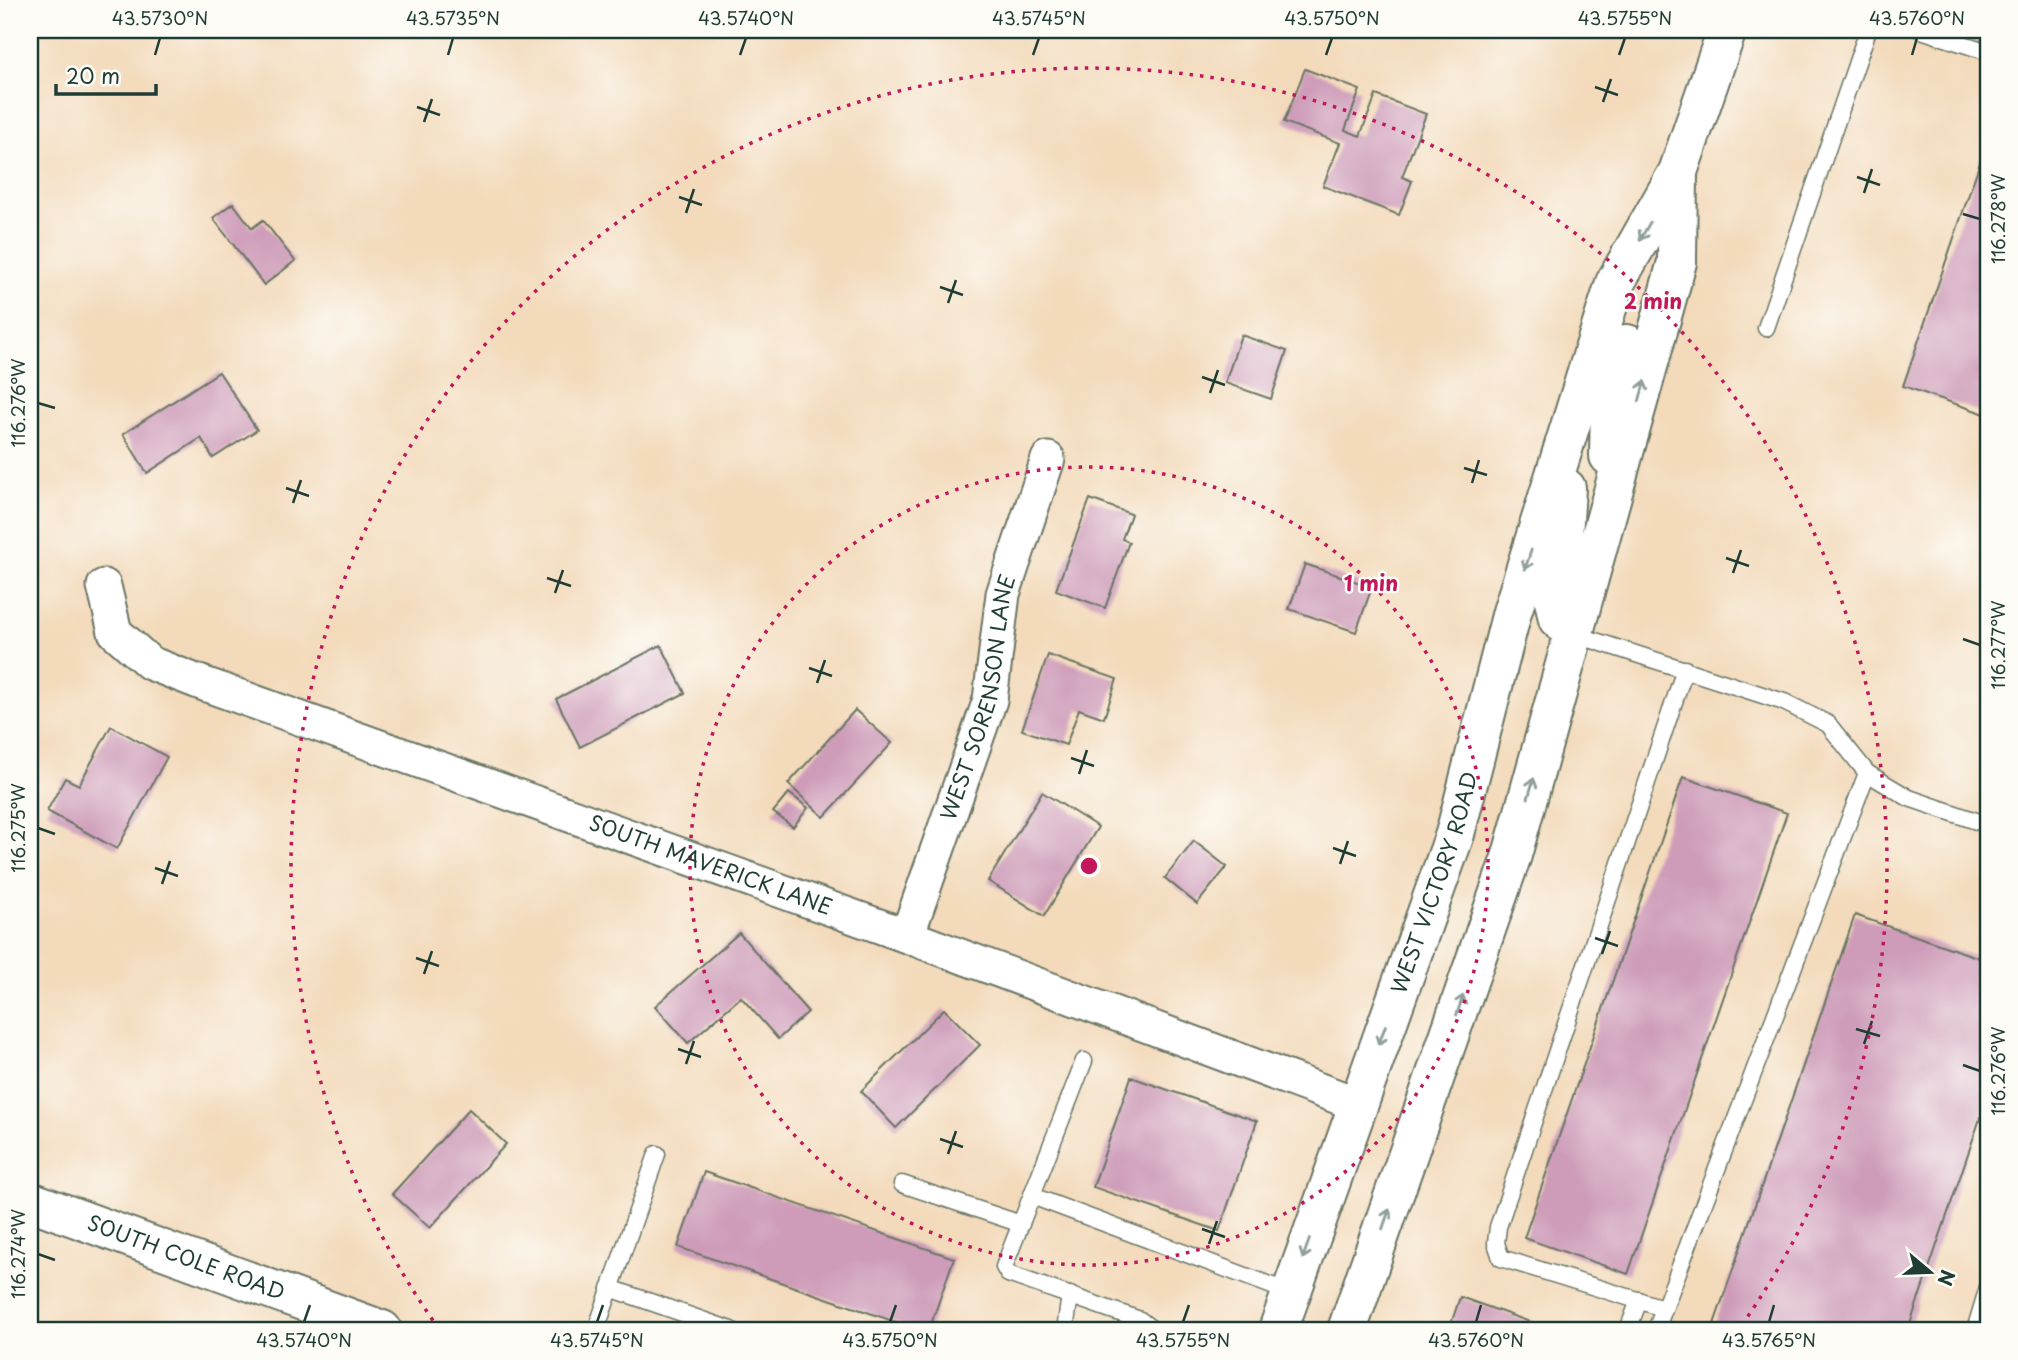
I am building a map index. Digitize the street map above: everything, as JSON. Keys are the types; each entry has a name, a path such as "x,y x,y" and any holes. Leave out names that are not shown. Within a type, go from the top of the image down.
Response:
{"main road":[{"name":"WEST VICTORY ROAD","path":"1278,1330 1455,834 1512,612 1615,283 1678,172 1727,30"},
{"name":"WEST VICTORY ROAD","path":"1348,1330 1512,855 1677,262 1678,172"},
{"name":"WEST VICTORY ROAD","path":"1611,504 1608,447 1610,403 1637,309 1634,295 1615,283"},
{"name":"WEST VICTORY ROAD","path":"1570,430 1562,553 1554,600 1558,619 1574,634"},
{"name":"SOUTH COLE ROAD","path":"30,1201 381,1330"}],"street":[{"name":"WEST SORENSON LANE","path":"906,936 990,700 1003,594 1048,459"},
{"name":"SOUTH MAVERICK LANE","path":"104,586 115,632 150,663 906,936 1357,1104"}],"lane":[{"path":"1766,328 1868,30"},
{"path":"1921,30 1988,52"},
{"path":"1574,634 1784,702 1828,724 1867,773 1909,797 1988,825"},
{"path":"1663,1308 1501,1258 1496,1243 1498,1227 1685,669"},
{"path":"1656,1330 1867,773"},
{"path":"1084,1061 1004,1267 1008,1274 1140,1320 1153,1330"},
{"path":"596,1330 657,1154"},
{"path":"902,1184 1021,1224"},
{"path":"1032,1196 1291,1293"},
{"path":"1976,1330 1988,1287"},
{"path":"610,1288 732,1330"},
{"path":"1065,1330 1070,1296"},
{"path":"1628,1330 1639,1300"}],"building":[{"path":"1305,69 1360,90 1345,130 1360,136 1376,95 1426,114 1402,177 1412,181 1399,215 1323,186 1340,143 1284,122"},
{"path":"1988,139 1988,415 1903,386"},
{"path":"233,203 252,228 263,220 295,261 264,285 213,218"},
{"path":"1241,335 1287,351 1271,399 1225,383"},
{"path":"219,372 257,430 213,458 201,438 147,473 123,434"},
{"path":"1090,499 1131,514 1122,539 1129,542 1105,608 1056,590"},
{"path":"1305,564 1372,587 1356,632 1289,609"},
{"path":"661,645 685,693 580,747 556,699"},
{"path":"1048,655 1117,679 1104,718 1079,709 1066,745 1022,730"},
{"path":"855,710 892,743 824,817 788,784"},
{"path":"111,726 167,757 117,849 47,811 65,778 79,785"},
{"path":"1683,777 1787,813 1628,1274 1524,1238"},
{"path":"1042,792 1098,827 1044,916 988,881"},
{"path":"789,793 808,808 793,827 773,812"},
{"path":"1194,841 1227,867 1197,904 1165,878"},
{"path":"1855,915 1988,961 1988,1095 1908,1330 1712,1330"},
{"path":"739,933 808,1012 778,1039 741,997 688,1043 655,1006"},
{"path":"944,1009 980,1045 896,1128 861,1091"},
{"path":"1131,1077 1257,1121 1219,1231 1093,1187"},
{"path":"469,1109 506,1144 430,1228 392,1194"},
{"path":"704,1172 954,1258 929,1330 919,1330 678,1247"},
{"path":"1460,1297 1533,1323 1531,1330 1449,1330"}]}
